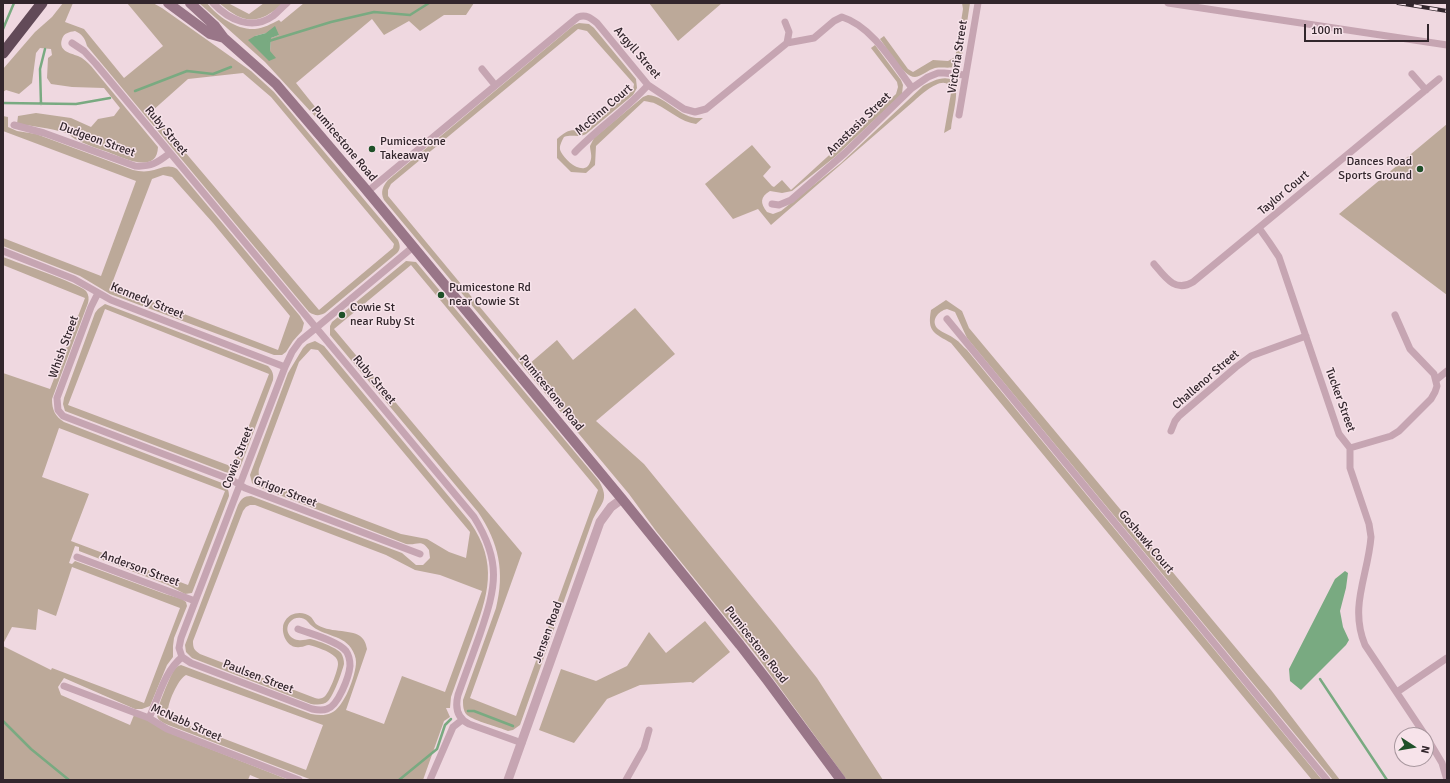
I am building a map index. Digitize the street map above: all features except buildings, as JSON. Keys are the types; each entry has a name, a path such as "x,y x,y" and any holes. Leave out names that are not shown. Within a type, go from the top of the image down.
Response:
{"highway":[{"path":"3,53 42,3"}],"main road":[{"name":"Pumicestone Road","path":"168,3 210,34 224,38"},
{"name":"Pumicestone Road","path":"190,3 215,26 224,38 276,84 367,192 622,499 768,680 841,780"}],"street":[{"path":"213,3 219,10 233,19 240,22 252,23 265,20 273,16 287,3"},
{"name":"Victoria Street","path":"960,114 978,3"},
{"path":"1168,3 1447,45"},
{"name":"Argyll Street","path":"367,192 574,19 585,16 589,17 596,23 648,85 690,112 701,112 711,105 787,43 814,38 834,21 842,17 851,20 878,41 912,88"},
{"path":"785,22 789,32 787,43"},
{"name":"Ruby Street","path":"72,43 90,57 467,508 484,533 490,550 494,581 492,595 457,701 457,710 462,720"},
{"path":"482,70 495,85"},
{"name":"Anastasia Street","path":"772,204 779,205 791,200 845,153 912,88 928,77 938,73 949,73 965,76"},
{"path":"1412,74 1426,90"},
{"name":"Taylor Court","path":"1154,264 1169,281 1183,286 1188,285 1439,79"},
{"name":"McGinn Court","path":"575,152 587,139 639,95 648,85"},
{"name":"Dudgeon Street","path":"14,125 44,133 135,166 150,166 170,153"},
{"name":"Tucker Street","path":"1258,228 1279,258 1339,434 1350,448 1350,468 1369,524 1371,537 1368,560 1359,601 1358,613 1361,635 1365,644 1420,727"},
{"name":"Cowie Street","path":"182,657 179,644 239,485 292,352 300,341 413,247"},
{"name":"Kennedy Street","path":"3,251 74,278 111,300 285,367"},
{"name":"Whish Street","path":"58,410 57,398 91,307 98,293"},
{"path":"1350,448 1391,436 1399,431 1431,399 1435,392 1437,386 1434,374 1410,349 1395,315"},
{"name":"Goshawk Court","path":"947,319 1327,780"},
{"name":"Challenor Street","path":"1171,431 1179,416 1244,360 1263,350 1306,336"},
{"path":"1436,380 1447,370"},
{"name":"Grigor Street","path":"58,410 63,416 70,419 232,480 245,488 420,554"},
{"name":"Jensen Road","path":"508,780 600,522 611,507 622,499"},
{"name":"Anderson Street","path":"76,557 195,601"},
{"name":"Paulsen Street","path":"182,657 191,663 312,709 328,709 339,697 350,668 348,653 338,645 298,629"},
{"path":"150,718 169,671 182,657"},
{"path":"1397,692 1447,658"},
{"name":"McNabb Street","path":"64,686 150,718 167,729 179,734 299,780"},
{"path":"430,780 452,728 462,720 522,743"},
{"path":"626,780 644,748 649,730"},
{"name":"Tucker Street","path":"1434,748 1446,775"}],"shaded area":[{"path":"63,3 73,3 65,22 84,29 124,78 163,46 127,3 153,3 162,8 251,71 274,92 398,240 400,247 397,253 325,313 317,315 309,312 87,46 80,33 75,31 64,35 61,43 63,49 82,58 91,66 158,147 156,156 152,160 146,162 138,162 122,158 93,147 66,133 48,128 17,124 18,116 36,113 71,118 91,127 98,119 114,116 120,108 104,88 72,87 51,84 47,78 48,58 52,55 51,49 40,48 36,53 32,83 19,94 6,90 3,92 3,69 35,32 52,17","holes":["243,73 271,97 394,244 393,248 319,310 151,112 188,79"]},
{"path":"199,3 207,3 228,22 248,29 255,29 264,27 279,20 281,22 304,3 474,3 466,15 444,15 420,31 409,21 384,35 372,19 296,83 328,123 323,125 265,62","holes":["266,33 279,35 271,38 270,51 255,36"]},
{"path":"219,3 228,3 249,14 264,3 284,3 267,15 252,20 236,15"},
{"path":"649,3 722,3 678,41"},
{"path":"962,3 970,3 961,62 958,65 949,68 935,68 915,77 910,76 900,67 880,39 884,36 908,69 913,72 933,60 948,61 955,57 956,53 963,9"},
{"path":"579,23 589,24 594,28 636,79 637,88 633,95 586,134 581,136 564,137 560,150 572,164 581,168 585,168 589,165 591,157 590,146 594,138 643,97 648,95 662,100 687,116 703,118 696,124 691,123 655,103 644,101 596,146 595,165 586,173 571,172 557,158 557,139 569,131 583,131 633,90 634,84 587,31 578,29 391,184 388,190 388,196 528,365 557,340 573,360 635,308 675,354 596,421 644,464 776,626 817,678 883,780 847,780 756,655 656,531 629,494 384,200 382,194 383,189 388,180 574,25"},
{"path":"275,26 279,35 271,38 270,51 276,58 269,61 248,40 266,33"},
{"path":"875,45 901,80 903,85 902,94 836,156 792,191 782,193 770,191 767,193 762,200 762,203 767,212 773,214 781,211 841,163 923,86 938,79 948,78 955,84 956,99 951,129 944,133 951,93 949,86 946,83 941,83 935,85 918,98 771,225 758,209 733,219 705,184 752,145 771,167 763,176 774,187 782,180 791,190 896,94 898,87 897,82 871,48"},
{"path":"3,116 8,117 8,127 17,131 36,134 133,170 147,171 163,167 173,167 177,169 300,316 304,323 302,331 286,352 282,355 274,355 110,294 80,276 3,246 3,238 101,276 136,181 3,131","holes":["163,175 172,177 213,223 290,316 278,350 111,286 152,179"]},
{"name":"Dances Road Sports Ground","path":"1447,124 1447,295 1339,214"},
{"path":"3,257 72,283 81,287 88,294 88,303 52,399 53,410 58,417 64,422 222,483 228,490 229,494 192,593 185,594 168,585 79,551 79,547 75,546 69,563 72,564 75,561 182,599 186,602 187,606 174,638 173,657 167,665 150,706 142,709 135,709 64,678 58,687 61,695 130,725 134,715 148,720 172,734 289,780 262,780 250,775 248,780 3,780 3,646 51,670 52,668 144,703 180,608 72,567 56,616 38,609 36,630 12,627 3,644 3,373 50,389 85,298 3,265","holes":["59,428 225,491 188,585 71,541 89,494 42,477"]},
{"path":"406,261 416,262 599,481 602,487 604,493 603,501 593,519 520,725 513,730 508,731 470,717 467,715 463,706 463,700 496,608 499,595 500,570 491,535 478,512 330,335 330,326 332,322","holes":["411,265 598,490 516,716 470,698 522,553 334,329"]},
{"path":"946,300 962,311 969,328 1271,690 1340,780 1333,780 967,338 955,312 947,309 938,314 935,323 938,329 957,340 967,350 1322,780 1312,780 951,343 933,331 930,323 931,310"},
{"path":"105,304 268,366 272,371 273,380 238,470 234,473 225,472 65,411 63,404 64,398 95,313","holes":["105,309 269,374 233,467 68,405"]},
{"path":"315,341 324,346 470,522 479,537 485,552 488,566 488,580 483,608 451,697 450,708 446,708 450,717 444,721 423,780 312,780 167,724 160,721 157,717 159,706 170,678 175,669 181,665 311,714 319,715 331,713 336,710 345,698 352,683 356,658 351,648 342,640 318,630 306,620 301,618 294,619 288,625 288,633 292,638 298,640 310,639 327,644 339,651 343,658 344,664 335,689 328,701 322,704 311,704 192,658 186,652 185,645 238,505 245,497 251,496 402,553 416,565 423,565 430,558 429,550 424,544 406,544 256,486 252,483 250,475 288,373 307,344","holes":["311,349 318,350 470,532 466,558 449,552 427,539 401,534 262,481 259,475 259,469 299,362","255,505 386,555 415,570 440,575 482,591 445,692 402,676 384,724 346,710 367,649 365,642 360,636 351,632 321,627 316,624 309,615 304,613 296,613 288,617 284,622 283,631 287,642 293,646 301,647 309,645 326,651 337,659 338,667 335,676 326,695 322,698 315,698 200,654 196,651 194,649 193,641 243,511 246,507","186,675 323,725 306,770 175,720 169,716 169,704 183,677"]},
{"path":"1345,571 1348,573 1340,611 1343,627 1349,640 1346,645 1301,690 1290,681 1289,669 1335,579"},
{"path":"705,621 730,652 693,683 640,685 607,699 574,743 539,730 561,669 596,681 627,666 649,632 666,653"}],"waterway":[{"path":"3,29 14,3"},
{"path":"269,41 331,22 374,12 410,15 429,3"},
{"path":"41,104 40,69 45,49"},
{"path":"135,91 187,71 213,74 231,67"},
{"path":"3,103 76,104 110,98"},
{"path":"1320,679 1387,780"},
{"path":"468,711 474,711 513,726"},
{"path":"399,780 437,749 445,725 451,719"},
{"path":"3,721 31,749 69,780"}],"railway":[{"path":"1398,3 1447,11"}],"place":[{"name":"Pumicestone Takeaway","path":"372,149"},
{"name":"Dances Road Sports Ground","path":"1420,169"},
{"name":"Pumicestone Rd near Cowie St","path":"441,295"},
{"name":"Cowie St near Ruby St","path":"342,315"}]}
